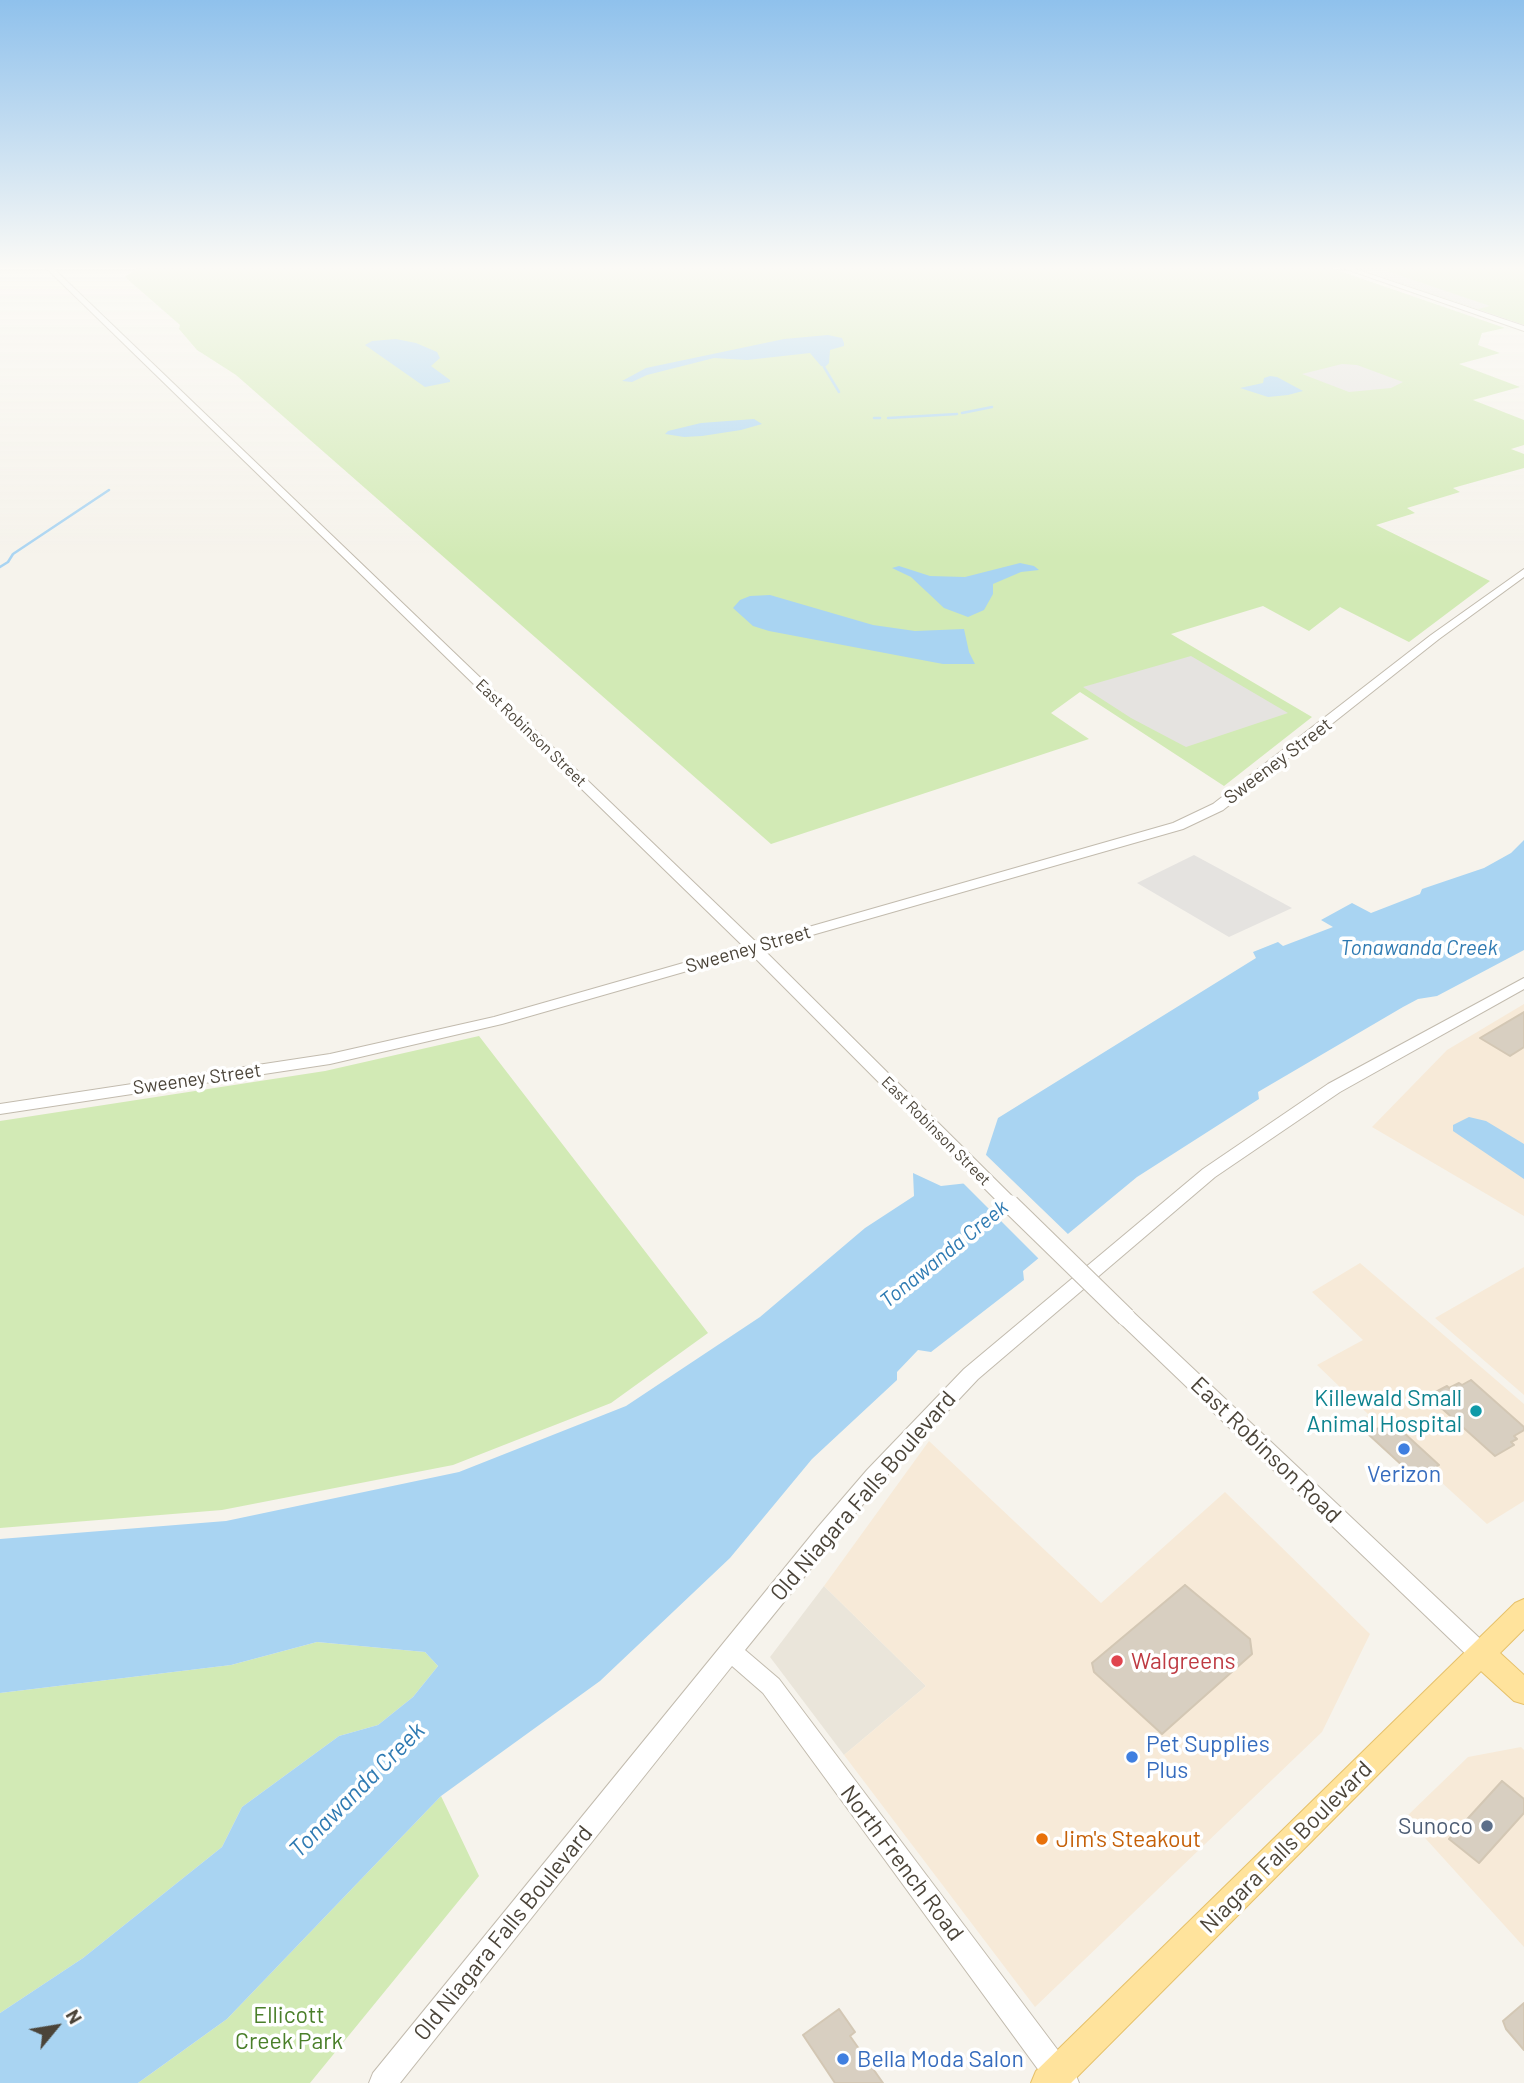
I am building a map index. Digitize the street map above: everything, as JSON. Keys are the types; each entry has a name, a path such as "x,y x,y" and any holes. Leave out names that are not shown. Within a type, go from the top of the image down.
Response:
{"main road":[{"name":"Niagara Falls Boulevard","path":"1057,2080 1524,1611"},
{"name":"East Robinson Road","path":"1481,1654 1524,1692"}],"street":[{"name":"East Robinson Street","path":"149,364 752,947 1010,1204"},
{"name":"Sweeney Street","path":"0,1108 330,1059 497,1021 1178,827 1218,807 1248,786 1434,637 1524,572"},
{"name":"Old Niagara Falls Boulevard","path":"383,2083 874,1476 971,1374 1209,1172 1334,1088 1524,983"},
{"name":"East Robinson Road","path":"1010,1204 1481,1654"},
{"name":"North French Road","path":"730,1651 771,1686 1057,2080"}],"shaded area":[{"path":"1341,364 1357,365 1403,382 1391,388 1349,392 1302,374"},
{"path":"1191,656 1288,713 1186,747 1131,718 1083,687"},
{"path":"1194,855 1292,908 1229,937 1137,883"},
{"path":"1524,1004 1524,1216 1372,1127 1447,1050"},
{"path":"1360,1263 1524,1404 1524,1501 1487,1524 1429,1471 1415,1479 1356,1423 1369,1415 1317,1365 1363,1340 1312,1292"},
{"path":"1524,1267 1524,1395 1435,1318"},
{"path":"929,1441 1101,1603 1225,1492 1370,1634 1322,1732 1035,2007 844,1755 926,1686 824,1586"},
{"path":"824,1586 926,1686 844,1755 770,1657"},
{"path":"1521,1747 1524,1750 1524,1947 1406,1817 1468,1757"}],"green space":[{"path":"219,364 1460,364 1520,387 1473,400 1524,420 1524,445 1511,449 1524,454 1524,468 1453,488 1460,492 1407,508 1415,513 1376,525 1490,581 1409,642 1340,607 1309,631 1263,606 1171,634 1312,717 1224,786 1080,692 1051,713 1089,739 771,844 236,375"},
{"path":"479,1036 708,1333 611,1403 453,1465 222,1510 0,1528 0,1121 325,1071"},
{"path":"317,1642 425,1652 438,1666 413,1697 378,1725 339,1736 242,1807 222,1847 83,1958 0,2013 0,1693 231,1665"},
{"name":"Ellicott Creek Park","path":"441,1796 479,1876 310,2083 138,2083 227,2019"}],"water":[{"path":"392,364 433,364 431,366 450,380 425,387"},
{"path":"664,364 690,364 647,375 632,382 622,381 646,368"},
{"path":"1270,376 1303,391 1268,397 1240,388 1263,383 1264,378"},
{"path":"754,419 762,424 702,436 665,434 701,423"},
{"path":"1020,563 1039,570 1021,572 993,584 993,594 984,610 968,617 944,608 911,577 892,568 899,566 930,576 965,577"},
{"path":"770,595 873,625 915,631 964,629 969,652 975,664 943,664 769,631 753,626 733,608 740,600 750,596"},
{"name":"Tonawanda Creek","path":"1524,840 1524,950 1437,996 1418,999 1403,1007 1258,1092 1259,1099 1137,1177 1023,1271 1024,1280 931,1352 918,1350 897,1372 897,1380 812,1459 730,1558 600,1681 441,1796 227,2019 138,2083 0,2083 0,2013 83,1958 222,1847 242,1807 339,1736 378,1725 413,1697 438,1666 425,1652 317,1642 231,1665 0,1693 0,1539 226,1521 459,1472 626,1406 760,1317 865,1228 914,1196 913,1173 941,1186 977,1182 998,1118 1256,958 1253,952 1278,942 1283,946 1333,927 1321,920 1352,903 1371,913 1420,894 1422,889 1484,868 1511,853"},
{"path":"1469,1117 1486,1121 1524,1144 1524,1179 1453,1131 1453,1125"}],"pier":[{"path":"984,1153 1070,1236 1041,1261 960,1180 974,1179"}],"building":[{"path":"1524,1012 1524,1047 1510,1056 1480,1038"},
{"name":"Killewald Small Animal Hospital","path":"1471,1380 1524,1427 1524,1430 1514,1436 1517,1439 1511,1442 1514,1445 1495,1456 1428,1396 1447,1386 1449,1388 1459,1383 1462,1385"},
{"name":"Verizon","path":"1391,1421 1439,1465 1416,1478 1368,1434"},
{"name":"Walgreens","path":"1185,1585 1250,1639 1252,1654 1162,1734 1094,1672 1092,1663"},
{"name":"Sunoco","path":"1502,1781 1524,1799 1524,1813 1479,1863 1449,1839"},
{"path":"1524,2003 1524,2050 1506,2029 1503,2021"},
{"name":"Bella Moda Salon","path":"839,2009 855,2032 850,2036 883,2083 835,2083 803,2035"}],"waterway":[{"path":"824,367 839,392"},
{"path":"962,413 992,407"},
{"path":"888,418 957,414"},
{"path":"874,418 880,418"},
{"path":"0,567 8,562 13,554 109,490"}],"place":[{"name":"Killewald Small Animal Hospital","path":"1476,1411"},
{"name":"Verizon","path":"1404,1449"},
{"name":"Walgreens","path":"1117,1661"},
{"name":"Pet Supplies Plus","path":"1132,1757"},
{"name":"Sunoco","path":"1487,1826"},
{"name":"Jim's Steakout","path":"1042,1839"},
{"name":"Bella Moda Salon","path":"843,2059"}]}
